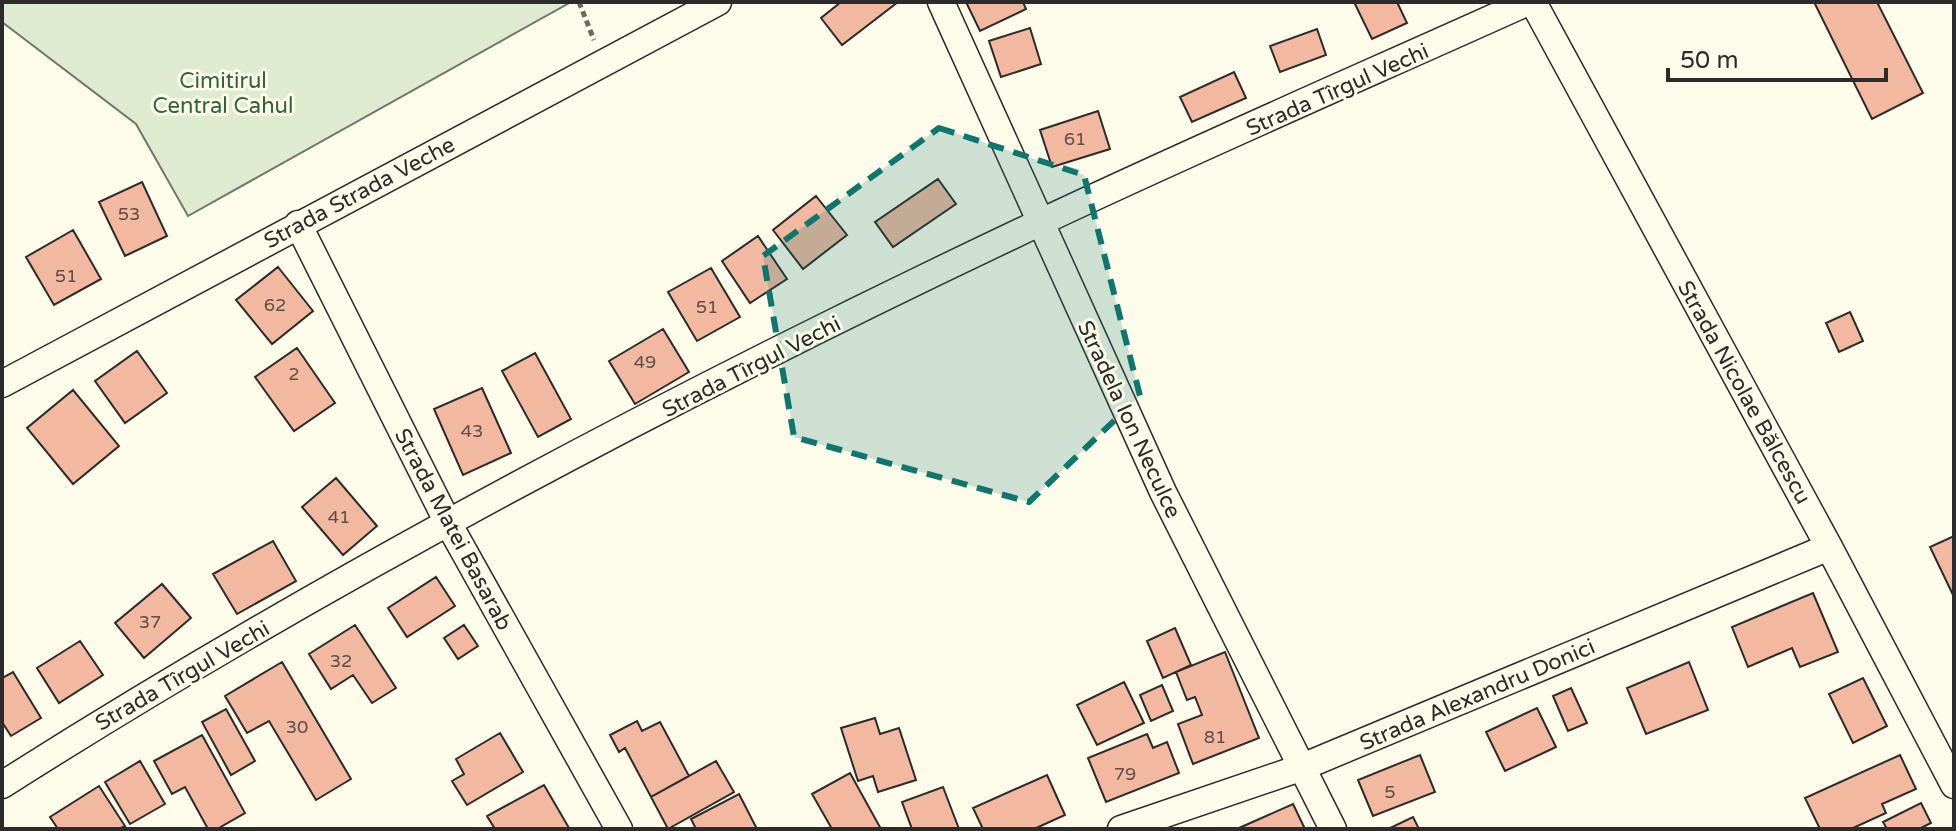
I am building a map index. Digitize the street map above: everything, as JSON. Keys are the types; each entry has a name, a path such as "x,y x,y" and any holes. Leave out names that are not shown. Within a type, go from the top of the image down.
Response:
{"street":[{"name":"Strada Strada Veche","path":"2,384 718,2"},
{"name":"Stradela Ion Neculce","path":"941,2 1163,492 1333,829"},
{"name":"Strada Tîrgul Vechi","path":"2,785 101,722 447,521 1040,222 1531,2"},
{"name":"Strada Nicolae Bălcescu","path":"1531,2 1829,547 1954,785"},
{"name":"Strada Matei Basarab","path":"298,224 447,521 619,829"},
{"name":"Strada Alexandru Donici","path":"1121,829 1300,768 1829,547"}],"path":[{"path":"579,2 603,63"}],"highlighted area":[{"path":"939,128 1084,175 1140,396 1029,502 794,437 763,256"}],"green space":[{"name":"Cimitirul Central Cahul","path":"2,2 571,2 188,216 136,124 2,22"}],"building":[{"path":"841,2 898,2 842,45 821,18"},
{"path":"966,2 1023,2 1026,9 980,31"},
{"path":"1354,2 1397,2 1407,23 1372,39"},
{"path":"1814,2 1877,2 1923,93 1872,119"},
{"path":"1030,28 1041,64 1001,77 989,41"},
{"path":"1317,29 1326,55 1280,72 1270,46"},
{"path":"1234,72 1246,98 1192,122 1180,97"},
{"path":"1098,111 1110,149 1052,167 1040,130"},
{"path":"938,179 956,204 893,247 875,222"},
{"path":"142,182 167,236 125,256 99,202"},
{"path":"816,196 847,235 803,269 773,230"},
{"path":"73,230 101,279 54,305 26,257"},
{"path":"758,236 787,279 750,303 722,261"},
{"path":"278,267 313,311 272,344 236,300"},
{"path":"711,268 740,317 697,341 668,292"},
{"path":"1850,312 1863,341 1839,352 1826,323"},
{"path":"663,329 689,372 635,404 609,361"},
{"path":"297,348 335,403 294,431 255,377"},
{"path":"137,351 167,393 125,423 95,381"},
{"path":"535,353 571,419 538,437 502,371"},
{"path":"482,388 511,453 463,475 434,409"},
{"path":"73,390 119,446 73,484 27,428"},
{"path":"336,478 377,526 343,555 302,507"},
{"path":"1954,536 1954,597 1930,547"},
{"path":"273,541 296,581 237,614 213,574"},
{"path":"436,577 455,606 407,637 388,608"},
{"path":"162,584 191,618 144,658 115,623"},
{"path":"1813,593 1838,652 1800,667 1792,648 1748,667 1732,627"},
{"path":"355,625 396,688 372,703 353,675 331,689 309,654"},
{"path":"464,625 478,646 458,659 444,638"},
{"path":"1175,628 1191,665 1163,678 1147,641"},
{"path":"80,641 103,675 59,703 37,668"},
{"path":"1225,652 1259,738 1193,764 1178,724 1202,715 1195,697 1187,700 1176,672"},
{"path":"282,662 351,779 316,800 269,721 247,733 225,696"},
{"path":"1689,662 1708,710 1646,734 1627,688"},
{"path":"13,672 41,718 11,736 2,722 2,678"},
{"path":"1863,678 1887,726 1853,743 1829,694"},
{"path":"1124,682 1144,723 1097,745 1077,705"},
{"path":"1162,685 1173,711 1151,721 1140,695"},
{"path":"1571,688 1587,723 1568,731 1553,696"},
{"path":"1537,708 1556,747 1505,771 1486,732"},
{"path":"226,709 255,761 231,775 202,722"},
{"path":"875,718 880,734 899,728 916,780 878,792 873,776 858,781 841,728"},
{"path":"637,721 642,731 660,722 689,776 651,797 625,748 619,752 610,735"},
{"path":"500,733 523,772 467,805 452,781 464,774 456,759"},
{"path":"1147,734 1153,748 1167,742 1179,773 1106,802 1088,758"},
{"path":"202,735 245,813 217,829 208,829 185,787 172,794 154,761"},
{"path":"1420,755 1435,792 1373,816 1358,780"},
{"path":"1900,755 1916,789 1882,804 1886,813 1851,829 1820,829 1805,798"},
{"path":"140,761 165,804 130,824 105,782"},
{"path":"716,761 734,792 668,829 651,797"},
{"path":"850,773 881,829 832,829 812,794"},
{"path":"1047,775 1065,815 1034,829 983,829 973,808"},
{"path":"544,785 569,828 495,829 487,816"},
{"path":"99,786 125,826 119,829 58,829 50,817"},
{"path":"943,787 959,829 912,829 902,802"},
{"path":"739,794 757,829 696,829 691,819"},
{"path":"1921,803 1931,823 1919,829 1887,829 1883,822"},
{"path":"1293,804 1305,829 1239,829 1239,828"},
{"path":"1413,817 1419,829 1390,828"}]}
